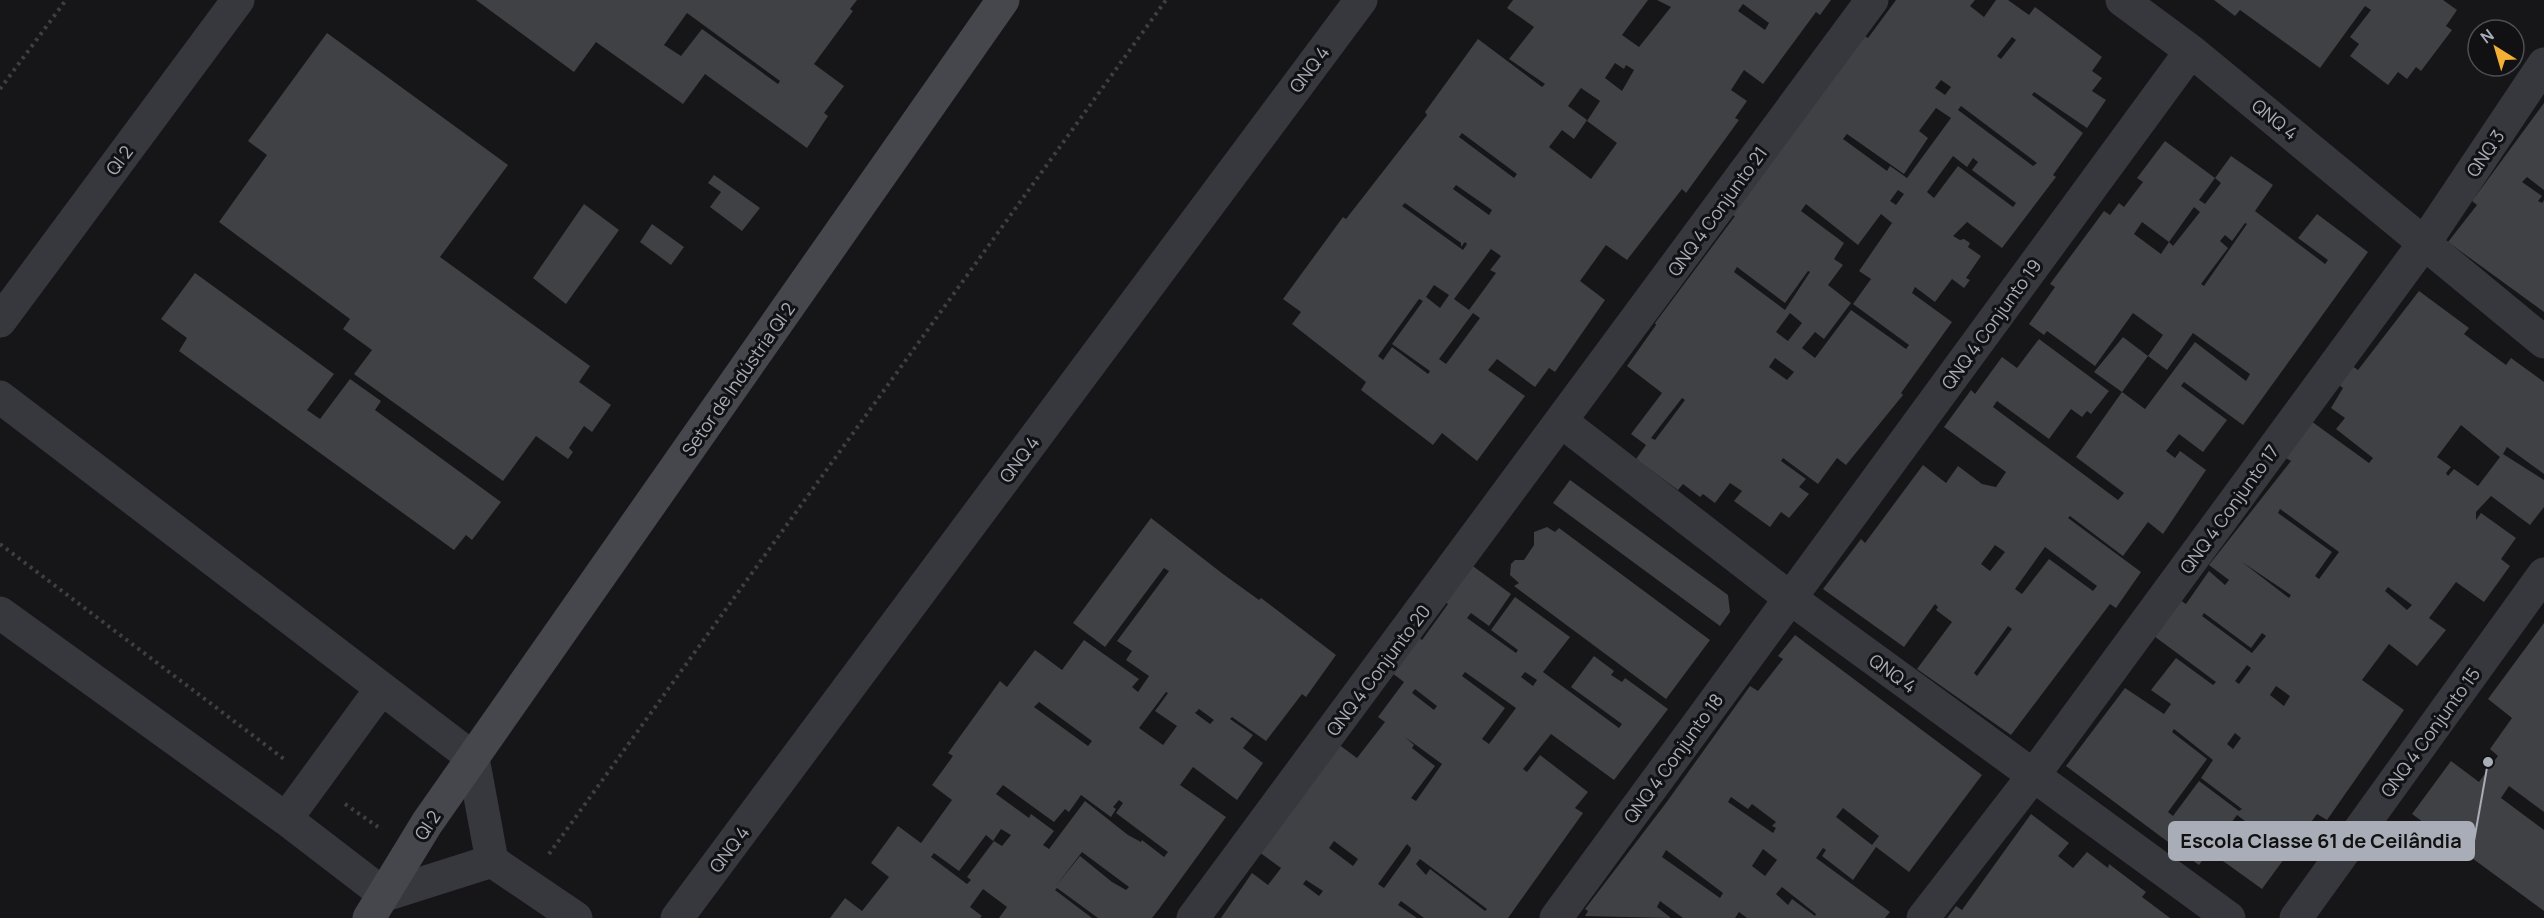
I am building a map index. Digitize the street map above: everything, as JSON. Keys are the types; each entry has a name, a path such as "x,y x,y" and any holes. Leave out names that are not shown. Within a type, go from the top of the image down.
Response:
{"street":[{"name":"QI 2","path":"0,321 238,0"},
{"name":"Setor de Indústria QI 2","path":"472,758 1003,0"},
{"name":"QNQ 4","path":"677,918 1361,0"},
{"name":"QNQ 4 Conjunto 21","path":"1562,422 1872,0"},
{"name":"QNQ 4","path":"2122,0 2191,51 2544,342"},
{"name":"QNQ 4 Conjunto 19","path":"1791,598 2191,51"},
{"name":"QNQ 3","path":"2425,242 2544,64"},
{"name":"QNQ 4 Conjunto 17","path":"1923,918 2033,776 2425,242"},
{"path":"0,398 472,758 492,861 576,918"},
{"name":"QNQ 4","path":"1562,422 1791,598 2229,918"},
{"name":"QNQ 4 Conjunto 20","path":"1193,918 1562,422"},
{"name":"QNQ 4 Conjunto 15","path":"2295,918 2544,574"},
{"name":"QNQ 4 Conjunto 18","path":"1556,918 1791,598"},
{"path":"0,613 286,819 377,907 492,861"},
{"path":"286,819 381,689"},
{"name":"QI 2","path":"377,907 472,758"}],"path":[{"path":"0,89 66,0"},
{"path":"527,885 1166,0"},
{"path":"0,544 314,781 411,851"}],"building":[{"path":"476,0 857,0 850,9 853,11 814,64 844,86 824,113 828,116 807,148 705,74 683,104 596,42 574,72","holes":["687,13 780,81 778,84 702,29 681,56 664,45"]},
{"path":"1513,0 1648,0 1622,35 1639,47 1671,7 1657,0 1831,0 1820,15 1816,12 1763,84 1744,70 1731,90 1747,101 1735,118 1739,120 1686,193 1682,189 1627,260 1606,245 1580,281 1605,300 1555,372 1549,368 1535,387 1497,359 1488,370 1525,396 1477,461 1442,433 1433,445 1361,390 1366,382 1292,324 1301,312 1283,299 1343,217 1346,219 1427,115 1425,112 1478,39 1542,87 1545,84 1509,59 1534,27 1507,8","holes":["1743,4 1769,23 1765,30 1738,11","1615,63 1624,69 1626,65 1634,70 1622,91 1605,78","1581,88 1600,101 1587,121 1617,143 1591,179 1549,147 1562,130 1574,139 1587,120 1568,106","1462,133 1517,174 1514,178 1459,137","1456,185 1492,210 1489,215 1453,189","1405,203 1461,243 1461,247 1465,242 1467,244 1463,250 1402,206","1491,249 1501,256 1490,270 1496,273 1469,310 1454,299","1434,285 1449,295 1440,308 1426,297","1419,299 1423,301 1392,344 1430,371 1428,374 1392,347 1383,360 1378,356","1473,313 1480,318 1446,364 1439,359"]},
{"path":"1896,0 1975,0 1970,6 1984,17 1996,0 2008,0 2029,15 2035,7 2102,57 2092,71 2102,78 2092,91 2106,100 2087,128 2034,92 2032,95 2083,133 2053,175 2056,177 2002,248 1967,222 1953,236 1970,243 1968,247 1981,256 1966,278 1970,280 1964,288 1952,279 1935,302 1915,287 1912,293 1952,322 1901,393 1903,395 1846,465 1837,458 1818,484 1783,458 1781,461 1806,479 1799,487 1809,494 1789,518 1781,512 1770,527 1734,501 1742,491 1730,483 1715,503 1703,494 1700,497 1683,484 1678,490 1636,459 1646,445 1631,434 1662,393 1627,366 1656,325 1655,323 1735,216 1732,215 1863,35 1868,38","holes":["2012,37 2016,40 2001,59 1997,56","1941,80 1951,87 1945,95 1935,88","1961,106 2037,163 2033,166 1958,110","1936,108 1951,118 1907,178 1890,166 1887,171 1843,139 1847,134 1830,122 1904,174 1928,138 1919,131","1953,156 1967,167 1973,158 1978,162 1972,170 2016,203 2013,207 1958,166 1934,198 1927,192","1898,190 1904,194 1896,205 1890,201","1806,204 1858,245 1881,214 1892,223 1859,271 1871,279 1853,304 1909,345 1906,349 1851,310 1815,358 1802,348 1815,332 1824,339 1851,303 1828,285 1843,265 1834,259 1844,243 1801,211","1737,267 1785,303 1808,271 1810,272 1785,310 1734,272","1790,313 1802,323 1788,341 1776,332","1775,358 1794,372 1787,380 1769,367","1682,398 1685,400 1655,440 1651,438"]},
{"path":"2214,0 2443,0 2457,10 2446,26 2452,30 2421,71 2416,67 2407,79 2398,72 2388,85 2350,56 2359,44 2350,37 2371,10 2365,6 2320,68 2240,10 2235,16"},
{"path":"327,33 508,165 440,257 590,366 579,382 611,405 592,432 584,426 569,448 573,452 568,459 536,436 503,481 354,374 372,350 343,329 350,319 219,222 267,155 248,141"},
{"path":"2544,103 2544,190 2527,177 2522,182 2542,196 2538,201 2542,203 2544,200 2544,312 2448,242 2477,205 2472,201"},
{"path":"2165,141 2215,178 2231,156 2273,185 2255,211 2325,264 2328,260 2298,238 2317,214 2368,252 2243,425 2184,382 2181,386 2227,420 2203,452 2179,434 2166,451 2175,458 2180,451 2206,470 2163,534 2148,522 2123,556 2070,516 2068,518 2141,572 2116,608 2110,604 2011,735 1917,669 1952,622 1936,610 1938,607 1935,604 1904,647 1823,589 1861,539 1865,543 1923,465 1946,483 1958,466 1982,484 1996,487 2006,472 1944,427 1971,390 1975,394 2002,357 2017,368 2039,339 2109,391 2091,414 2087,411 2082,417 2071,409 2049,439 1997,401 1993,407 2118,500 2124,493 2076,457 2122,392 2145,409 2195,342 2246,381 2250,374 2193,333 2167,370 2148,356 2163,335 2133,313 2095,366 2047,331 2044,335 2029,324 2055,287 2050,284 2104,211 2110,215 2119,203 2124,207 2143,182 2137,178","holes":["2215,178 2221,183 2205,204 2199,200","2194,207 2200,212 2173,246 2169,242","2142,222 2169,242 2161,254 2134,234","2245,223 2247,224 2204,286 2201,284 2228,248 2220,241 2225,235 2232,241","1995,545 2005,552 1990,571 1981,564","2045,547 2097,586 2093,591 2049,559 2022,594 2015,589","2008,626 2012,629 1977,676 1974,673"]},
{"path":"714,175 760,208 742,231 710,207 721,192 708,183"},
{"path":"584,204 619,230 566,304 533,278"},
{"path":"652,224 684,247 671,265 640,242"},
{"path":"195,273 334,374 307,410 320,419 350,379 381,401 375,410 501,502 472,540 466,535 454,550 179,351 187,338 161,319"},
{"path":"2419,291 2469,328 2464,334 2506,365 2511,358 2544,382 2544,474 2507,447 2503,454 2544,480 2544,507 2530,525 2491,496 2476,512 2476,520 2481,513 2516,538 2501,559 2510,566 2484,602 2456,582 2429,618 2446,630 2417,666 2389,644 2362,680 2404,710 2327,820 2317,814 2262,889 2209,851 2199,865 2066,766 2125,688 2164,714 2171,704 2151,690 2176,658 2213,685 2216,682 2154,636 2180,600 2186,604 2209,571 2225,585 2229,580 2209,565 2291,461 2283,456 2311,421 2369,463 2373,458 2336,429 2345,418 2331,408 2343,388 2335,382 2348,363 2358,370","holes":["2461,425 2500,457 2478,486 2454,469 2448,476 2446,473 2451,467 2437,457","2280,509 2339,552 2319,579 2315,576 2332,552 2278,513","2242,562 2291,595 2289,598","2388,587 2412,605 2407,610 2385,591","2204,613 2251,648 2262,633 2266,636 2252,653 2202,616","2247,665 2251,668 2239,684 2235,681","2276,686 2290,696 2284,706 2270,695","2174,729 2213,760 2201,778 2242,809 2239,811 2199,781 2173,816 2168,812 2207,759 2172,732","2235,733 2241,738 2233,749 2227,744","2237,815 2245,821 2236,834 2228,827"]},
{"path":"2123,337 2148,356 2122,392 2094,372"},
{"path":"1570,480 1728,595 1730,612 1720,626 1553,503"},
{"path":"1151,518 1223,574 1259,600 1261,598 1336,655 1306,697 1302,694 1266,741 1232,717 1230,719 1253,735 1243,748 1263,763 1237,800 1193,767 1180,785 1226,817 1152,918 1098,918 1057,888 1055,890 1092,918 999,918 1007,907 983,889 970,907 982,916 980,918 830,918 845,898 862,911 889,877 871,863 898,826 921,843 952,800 932,785 953,756 948,753 1000,681 1007,687 1035,650 1062,670 1084,640 1139,679 1132,687 1138,692 1149,676 1126,660 1132,651 1117,641 1169,571 1164,568 1105,647 1073,623","holes":["1166,692 1168,693 1155,711 1177,726 1163,745 1139,728","1039,702 1092,741 1088,746 1034,707","1199,709 1214,720 1210,724 1195,713","1003,785 1054,822 1065,809 1069,812 1081,795 1111,817 1116,809 1113,807 1119,800 1123,803 1116,813 1168,852 1164,857 1142,840 1141,842 1128,835 1085,801 1049,849 1043,845 1054,831 1031,814 1029,818 996,794","1001,829 1011,835 1002,846 994,841 967,877 971,880 967,884 931,857 934,853 959,871 986,835 993,841","1082,852 1129,887 1126,890 1112,882 1080,856 1055,887"]},
{"path":"1547,527 1555,532 1559,528 1710,640 1666,699 1514,586 1519,583 1510,575 1511,564 1515,560 1524,560 1534,545 1534,532"},
{"path":"1470,564 1511,594 1489,626 1471,613 1467,618 1516,653 1518,650 1491,630 1515,597 1570,637 1543,672 1619,728 1622,724 1571,687 1594,656 1614,671 1611,675 1622,682 1625,678 1668,709 1614,780 1551,734 1523,769 1527,772 1540,755 1588,792 1575,808 1583,813 1508,918 1424,918 1401,901 1398,905 1417,918 1221,918 1252,873 1268,885 1281,868 1259,852 1338,744 1357,758 1385,722 1378,717 1404,682 1392,673 1417,636 1422,640 1448,604 1444,601","holes":["1465,672 1516,708 1489,744 1482,739 1505,708 1462,676","1525,672 1537,680 1533,686 1521,677","1415,689 1437,706 1434,710 1412,693","1405,737 1442,764 1416,801 1411,798 1435,766 1412,748 1414,745","1334,841 1358,859 1353,866 1329,848","1407,844 1411,848 1410,852 1384,888 1378,884","1420,859 1487,909 1485,911 1430,869 1426,875 1416,864","1306,880 1323,891 1319,896 1303,884"]},
{"path":"2544,623 2544,812 2509,786 2501,798 2544,830 2544,911 2412,814 2451,761 2479,782 2498,756 2490,749 2512,718 2488,699"},
{"path":"1795,635 1982,775 1909,872 1876,847 1853,880 1822,856 1826,850 1823,848 1816,858 1890,912 1885,918 1747,918 1739,912 1735,918 1683,918 1660,901 1657,907 1671,918 1585,916 1588,911 1585,909 1666,803 1750,686 1758,691 1783,659 1778,656","holes":["1731,797 1748,809 1752,804 1776,822 1772,826 1776,828 1773,833 1728,802","1843,808 1879,836 1872,845 1836,817","1763,849 1777,860 1765,876 1752,866","1666,850 1723,893 1720,898 1662,857","1782,887 1816,914 1815,916 1792,899 1788,905 1776,894"]},
{"path":"2031,814 2069,843 2058,856 2073,868 2087,852 2108,868 2109,864 2146,892 2142,897 2170,918 1947,918 1956,906 1962,910"}],"place":[{"name":"Escola Classe 61 de Ceilândia","path":"2488,762"}]}
